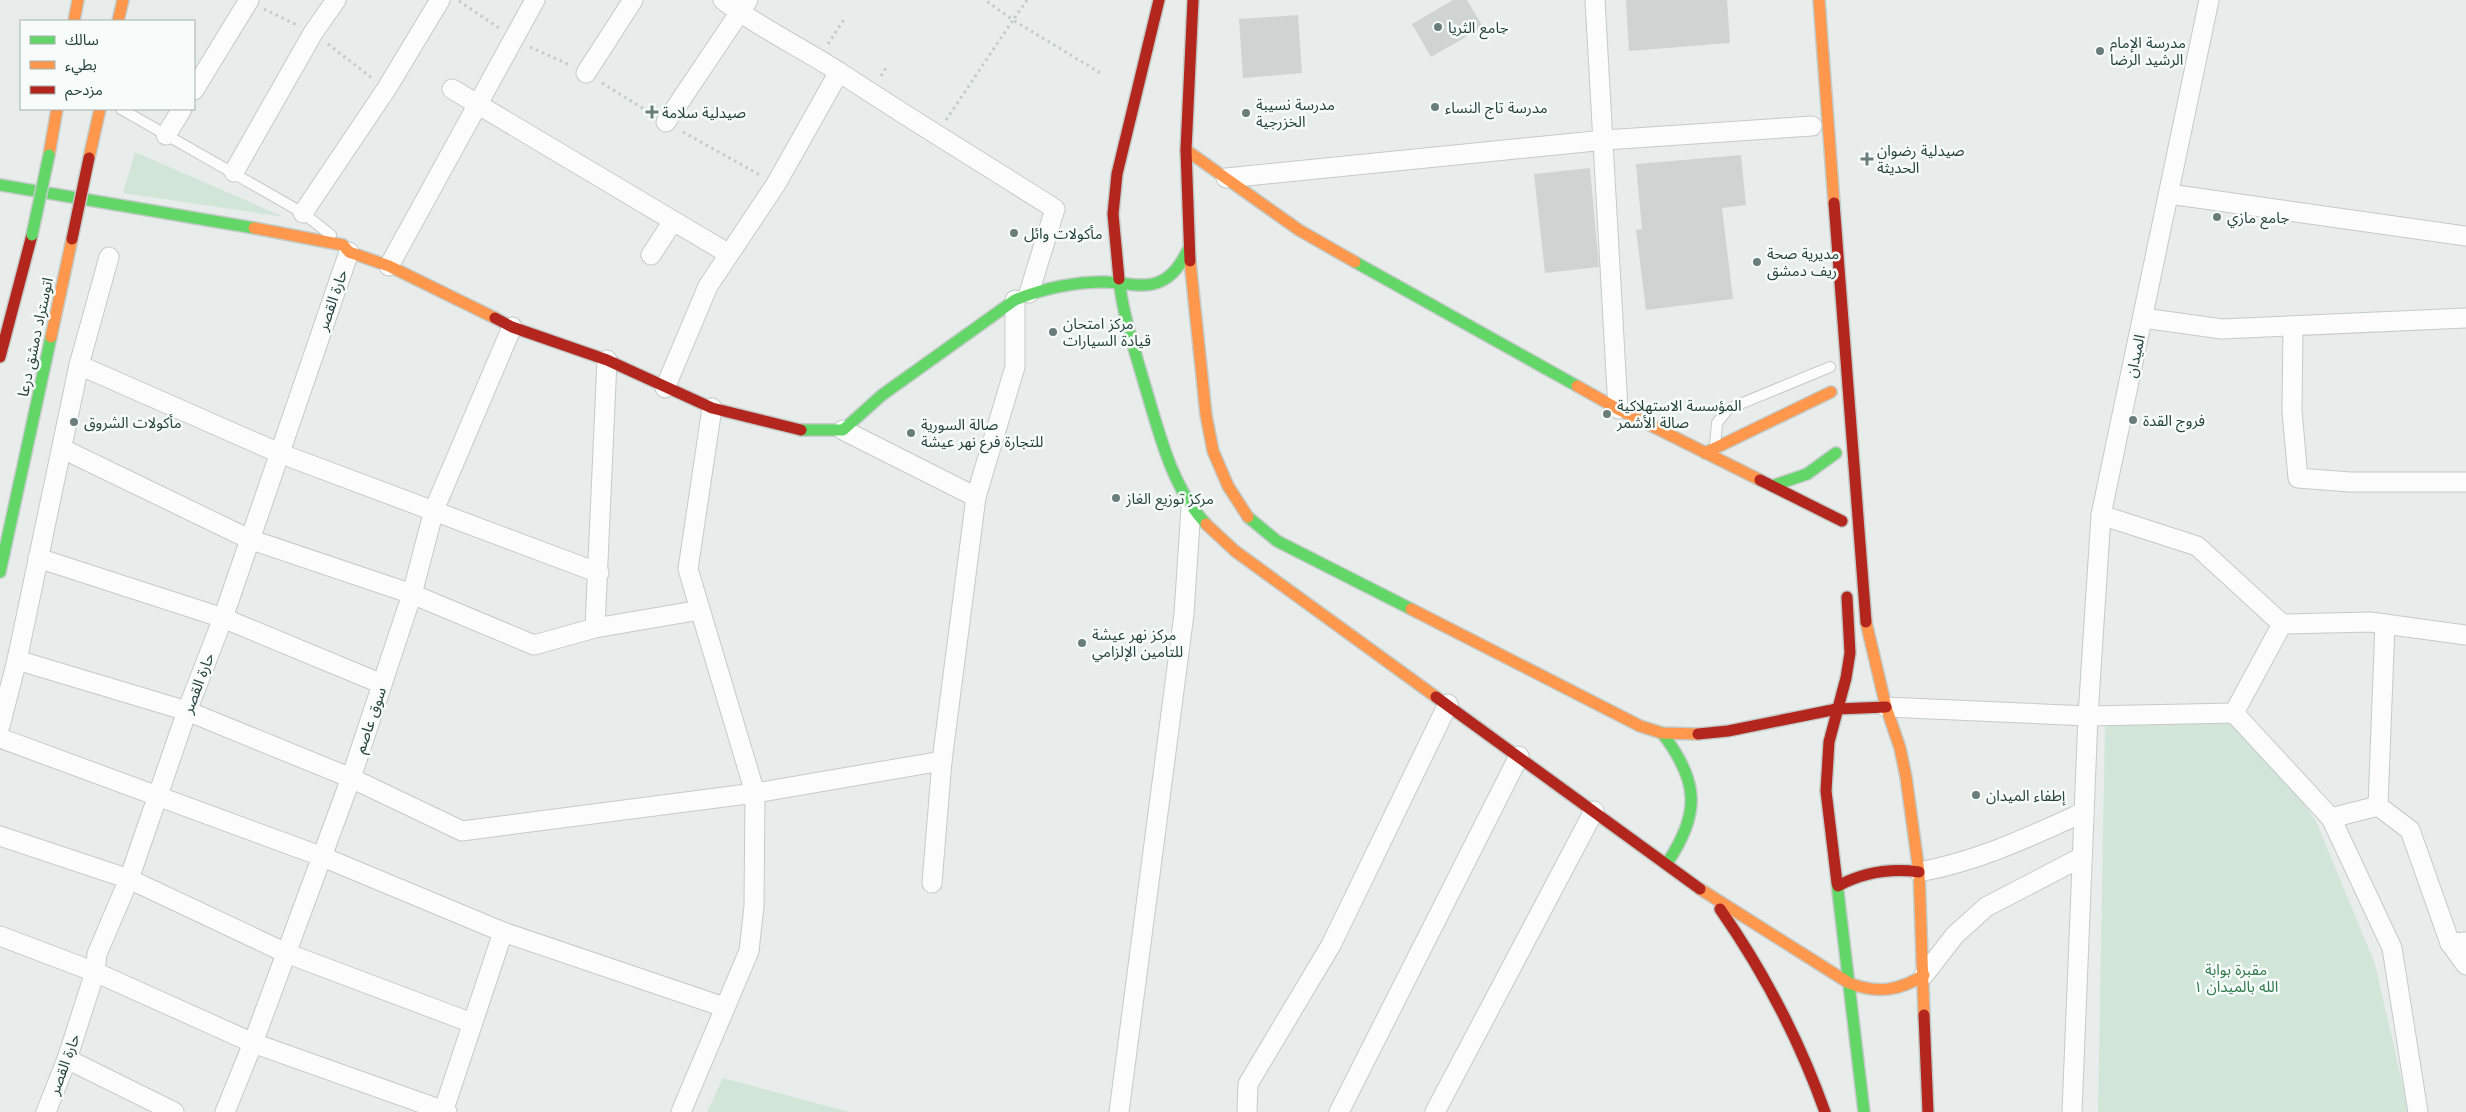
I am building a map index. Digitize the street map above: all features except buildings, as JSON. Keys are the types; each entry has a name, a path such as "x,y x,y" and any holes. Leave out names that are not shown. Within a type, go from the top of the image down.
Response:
{"main road":[{"path":"74,20 78,0"},
{"path":"118,20 123,0"},
{"path":"1159,0 1117,174 1113,214 1120,282 1129,334 1170,464 1178,486 1191,507 1211,531 1235,551 1667,863 1712,898 1849,983 1869,990 1890,991 1902,988 1924,975"},
{"path":"1193,0 1186,150 1189,248 1206,415 1213,451 1228,486 1250,519 1277,541 1640,726 1662,733 1695,734 1728,731 1837,709 1886,707"},
{"path":"1820,0 1866,620 1886,707 1900,748 1906,776 1919,872 1928,1112"},
{"name":"اتوستراد دمشق درعا","path":"0,357 32,235 57,110"},
{"name":"اتوستراد دمشق درعا","path":"0,572 100,110"},
{"path":"1186,150 1299,230 1618,409 1710,451 1772,486 1842,521"},
{"path":"0,184 160,211 346,249 389,266 512,327 607,360 712,408 796,430 843,430 882,395 1022,297 1058,286 1120,282 1136,286 1154,284 1170,276 1182,264 1189,248"},
{"path":"1710,451 1832,397 1829,362"},
{"path":"1772,486 1807,474 1836,454"},
{"path":"1846,590 1850,653 1846,678 1829,742 1826,791 1864,1112"},
{"path":"1662,733 1678,751 1688,773 1693,797 1690,821 1682,844 1667,863"},
{"path":"1838,886 1873,871 1888,869 1919,872"},
{"path":"1712,898 1742,939 1769,983 1792,1028 1825,1112"}],"street":[{"path":"195,88 249,0"},
{"path":"234,172 313,33 336,0"},
{"path":"303,213 387,88 440,0"},
{"path":"389,266 536,0"},
{"path":"586,73 633,0"},
{"path":"723,0 744,7 870,93 1055,208 1022,297 1015,367 976,497 942,761 932,883"},
{"path":"1596,0 1618,409"},
{"name":"الميدان","path":"2072,1112 2088,716 2101,515 2209,0"},
{"path":"666,122 744,7"},
{"path":"665,388 708,286 776,184 839,72"},
{"path":"452,89 729,254"},
{"path":"166,135 181,110"},
{"path":"1226,178 1605,140 1812,126"},
{"path":"2168,194 2466,236"},
{"path":"651,255 673,221"},
{"name":"حارة القصر","path":"46,1112 67,1059 95,972 97,954 129,880 186,711 223,618 346,249"},
{"path":"0,726 17,660 79,366 110,257"},
{"path":"2143,318 2222,329 2466,318"},
{"name":"سوق عاصم","path":"225,1112 253,1043 351,778 412,594 434,510 512,327"},
{"path":"2293,327 2292,412 2298,478 2350,482 2466,482"},
{"path":"595,628 599,573 607,360"},
{"path":"79,366 279,453 599,573"},
{"path":"681,1112 749,951 754,906 755,793 688,569 712,408"},
{"path":"843,430 976,497"},
{"path":"63,449 249,539 412,594 534,644 595,628 700,610"},
{"path":"1119,1112 1184,614 1191,507"},
{"path":"2101,515 2197,546 2282,624 2370,622 2466,635"},
{"path":"38,558 223,618 382,684"},
{"path":"2234,712 2282,624"},
{"path":"2378,806 2385,624"},
{"path":"17,660 186,711 351,778 462,831 755,793 942,761"},
{"path":"1247,1112 1248,1084 1331,945 1448,704"},
{"path":"1886,707 2088,716 2234,712 2331,818 2392,948 2418,1112"},
{"path":"0,738 323,857 503,932 724,1007"},
{"path":"1339,1112 1519,756"},
{"path":"2331,818 2378,806"},
{"path":"2378,806 2410,830 2466,965"},
{"path":"1435,1112 1594,811"},
{"path":"1919,872 1952,866 1991,854 2084,812"},
{"path":"0,836 129,880 286,953 472,1023"},
{"path":"1924,975 1955,935 1986,907 2082,857"},
{"path":"0,936 95,972 253,1043 444,1112 503,932"},
{"path":"67,1059 174,1112"}],"lane":[{"path":"123,110 303,213 346,249"},
{"path":"1710,451 1717,423 1728,409 1829,362"}],"path":[{"path":"249,0 313,33 387,88"},
{"path":"458,0 515,39 586,73 666,122 776,184"},
{"path":"985,0 1013,20 1102,74"},
{"path":"937,133 1027,0"},
{"path":"819,60 845,18"}],"green space":[{"path":"135,152 284,217 123,193"},
{"name":"مقبرة بوابة الله بالميدان ١","path":"2243,718 2316,821 2375,964 2409,1112 2098,1112 2105,723"},
{"path":"723,1078 849,1112 707,1112"}],"traffic: fast":[{"path":"32,235 49,155"},
{"path":"0,185 254,228"},
{"path":"801,430 843,430 882,395 1015,300 1048,289 1082,283 1153,284 1169,276 1189,248"},
{"path":"1355,262 1577,386"},
{"path":"1119,279 1130,333 1168,459 1184,493 1206,524"},
{"path":"0,572 51,337"},
{"path":"1772,486 1807,474 1836,453"},
{"path":"1248,517 1277,541 1411,609"},
{"path":"1662,733 1683,767 1689,782 1691,797 1690,813 1686,828 1667,863"},
{"path":"1837,883 1864,1112"}],"traffic: slow":[{"path":"74,20 78,0"},
{"path":"118,20 123,0"},
{"path":"1819,0 1834,203"},
{"path":"49,155 57,110"},
{"path":"89,158 100,110"},
{"path":"1186,150 1299,230 1355,262"},
{"path":"254,228 343,245 349,252 389,266 495,318"},
{"path":"51,337 72,239"},
{"path":"1190,261 1206,415 1213,451 1228,486 1248,517"},
{"path":"1577,386 1618,409 1760,480"},
{"path":"1705,453 1831,392"},
{"path":"1206,524 1235,551 1436,697"},
{"path":"1411,609 1640,726 1662,733 1698,734"},
{"path":"1866,622 1886,707 1900,748 1906,777 1919,872 1924,1015"},
{"path":"1700,889 1849,983 1869,989 1888,989 1906,985 1924,975"}],"traffic: jam":[{"path":"1119,279 1113,214 1117,174 1159,0"},
{"path":"1190,261 1186,150 1193,0"},
{"path":"72,239 89,158"},
{"path":"1834,203 1866,622"},
{"path":"0,357 32,235"},
{"path":"495,318 512,327 607,360 712,408 801,430"},
{"path":"1760,480 1842,521"},
{"path":"1837,883 1826,791 1829,742 1846,678 1850,653 1847,597"},
{"path":"1436,697 1700,889"},
{"path":"1698,734 1728,731 1837,709 1886,707"},
{"path":"1838,886 1858,877 1877,872 1919,872"},
{"path":"1720,909 1766,982 1792,1032 1825,1112"},
{"path":"1924,1015 1928,1112"}],"place":[{"name":"جامع الثريا","path":"1438,27"},
{"name":"مدرسة الإمام الرشيد الرضا","path":"2100,51"},
{"name":"مدرسة تاج النساء","path":"1435,107"},
{"name":"صيدلية سلامة","path":"652,112"},
{"name":"مدرسة نسيبة الخزرجية","path":"1246,113"},
{"name":"صيدلية رضوان الحديثة","path":"1867,159"},
{"name":"جامع مازي","path":"2217,217"},
{"name":"مأكولات وائل","path":"1014,233"},
{"name":"مديرية صحة ريف دمشق","path":"1757,262"},
{"name":"مركز امتحان قيادة السيارات","path":"1053,332"},
{"name":"المؤسسة الاستهلاكية صالة الأشمر","path":"1607,414"},
{"name":"فروج القدة","path":"2133,420"},
{"name":"مأكولات الشروق","path":"74,422"},
{"name":"صالة السورية للتجارة فرع نهر عيشة","path":"911,433"},
{"name":"مركز توزيع الغاز","path":"1116,498"},
{"name":"مركز نهر عيشة للتامين الإلزامي","path":"1082,643"},
{"name":"إطفاء الميدان","path":"1976,795"}]}
